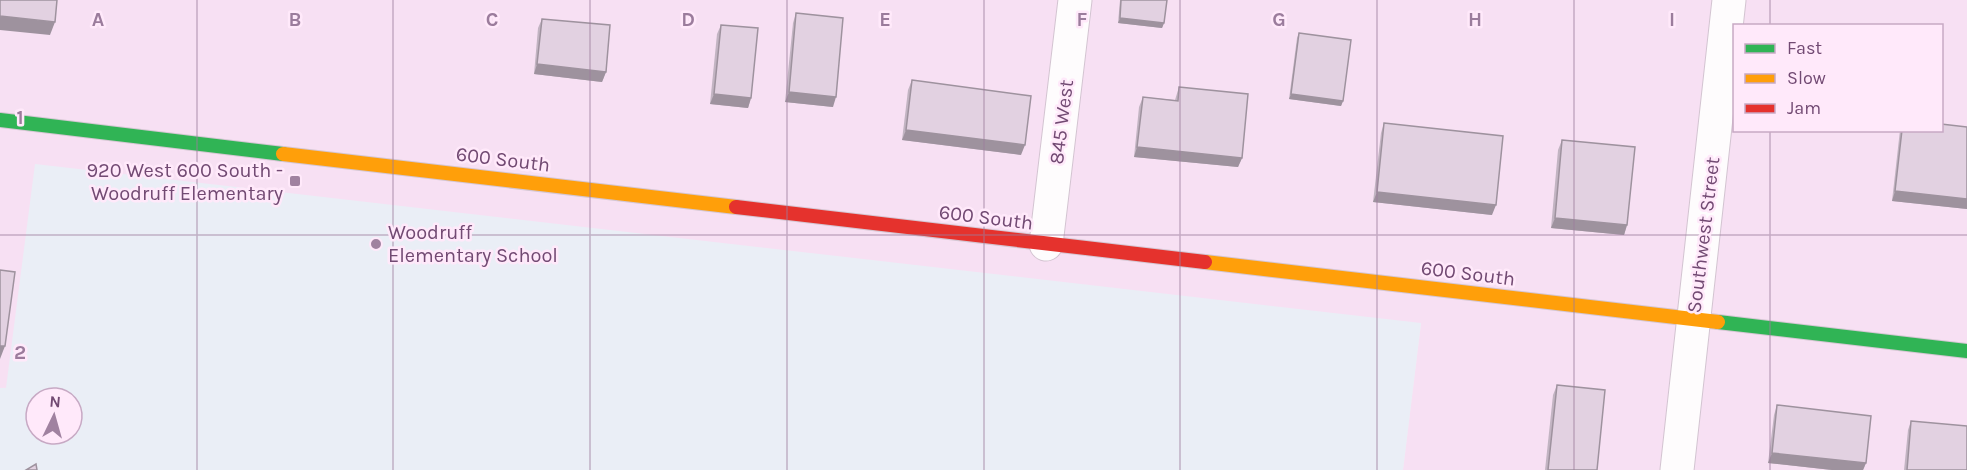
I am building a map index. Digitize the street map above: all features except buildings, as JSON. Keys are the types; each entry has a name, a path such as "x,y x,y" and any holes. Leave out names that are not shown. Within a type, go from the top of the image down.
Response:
{"street":[{"name":"845 West","path":"1046,244 1075,0"},
{"name":"Southwest Street","path":"1677,470 1729,0"},
{"name":"600 South","path":"0,120 1967,351"}],"shaded area":[{"path":"0,0 1967,0 1967,470 1403,470 1421,324 0,388"},
{"name":"Woodruff Elementary School","path":"35,164 1421,323 1403,470 0,470 0,388 6,388"}],"traffic: fast":[{"path":"0,120 283,154"},
{"path":"1718,322 1967,351"}],"traffic: slow":[{"path":"283,154 736,207"},
{"path":"1205,262 1718,322"}],"traffic: jam":[{"path":"736,207 1205,262"}],"place":[{"name":"920 West 600 South - Woodruff Elementary","path":"295,181"},
{"name":"Woodruff Elementary School","path":"376,244"}]}
